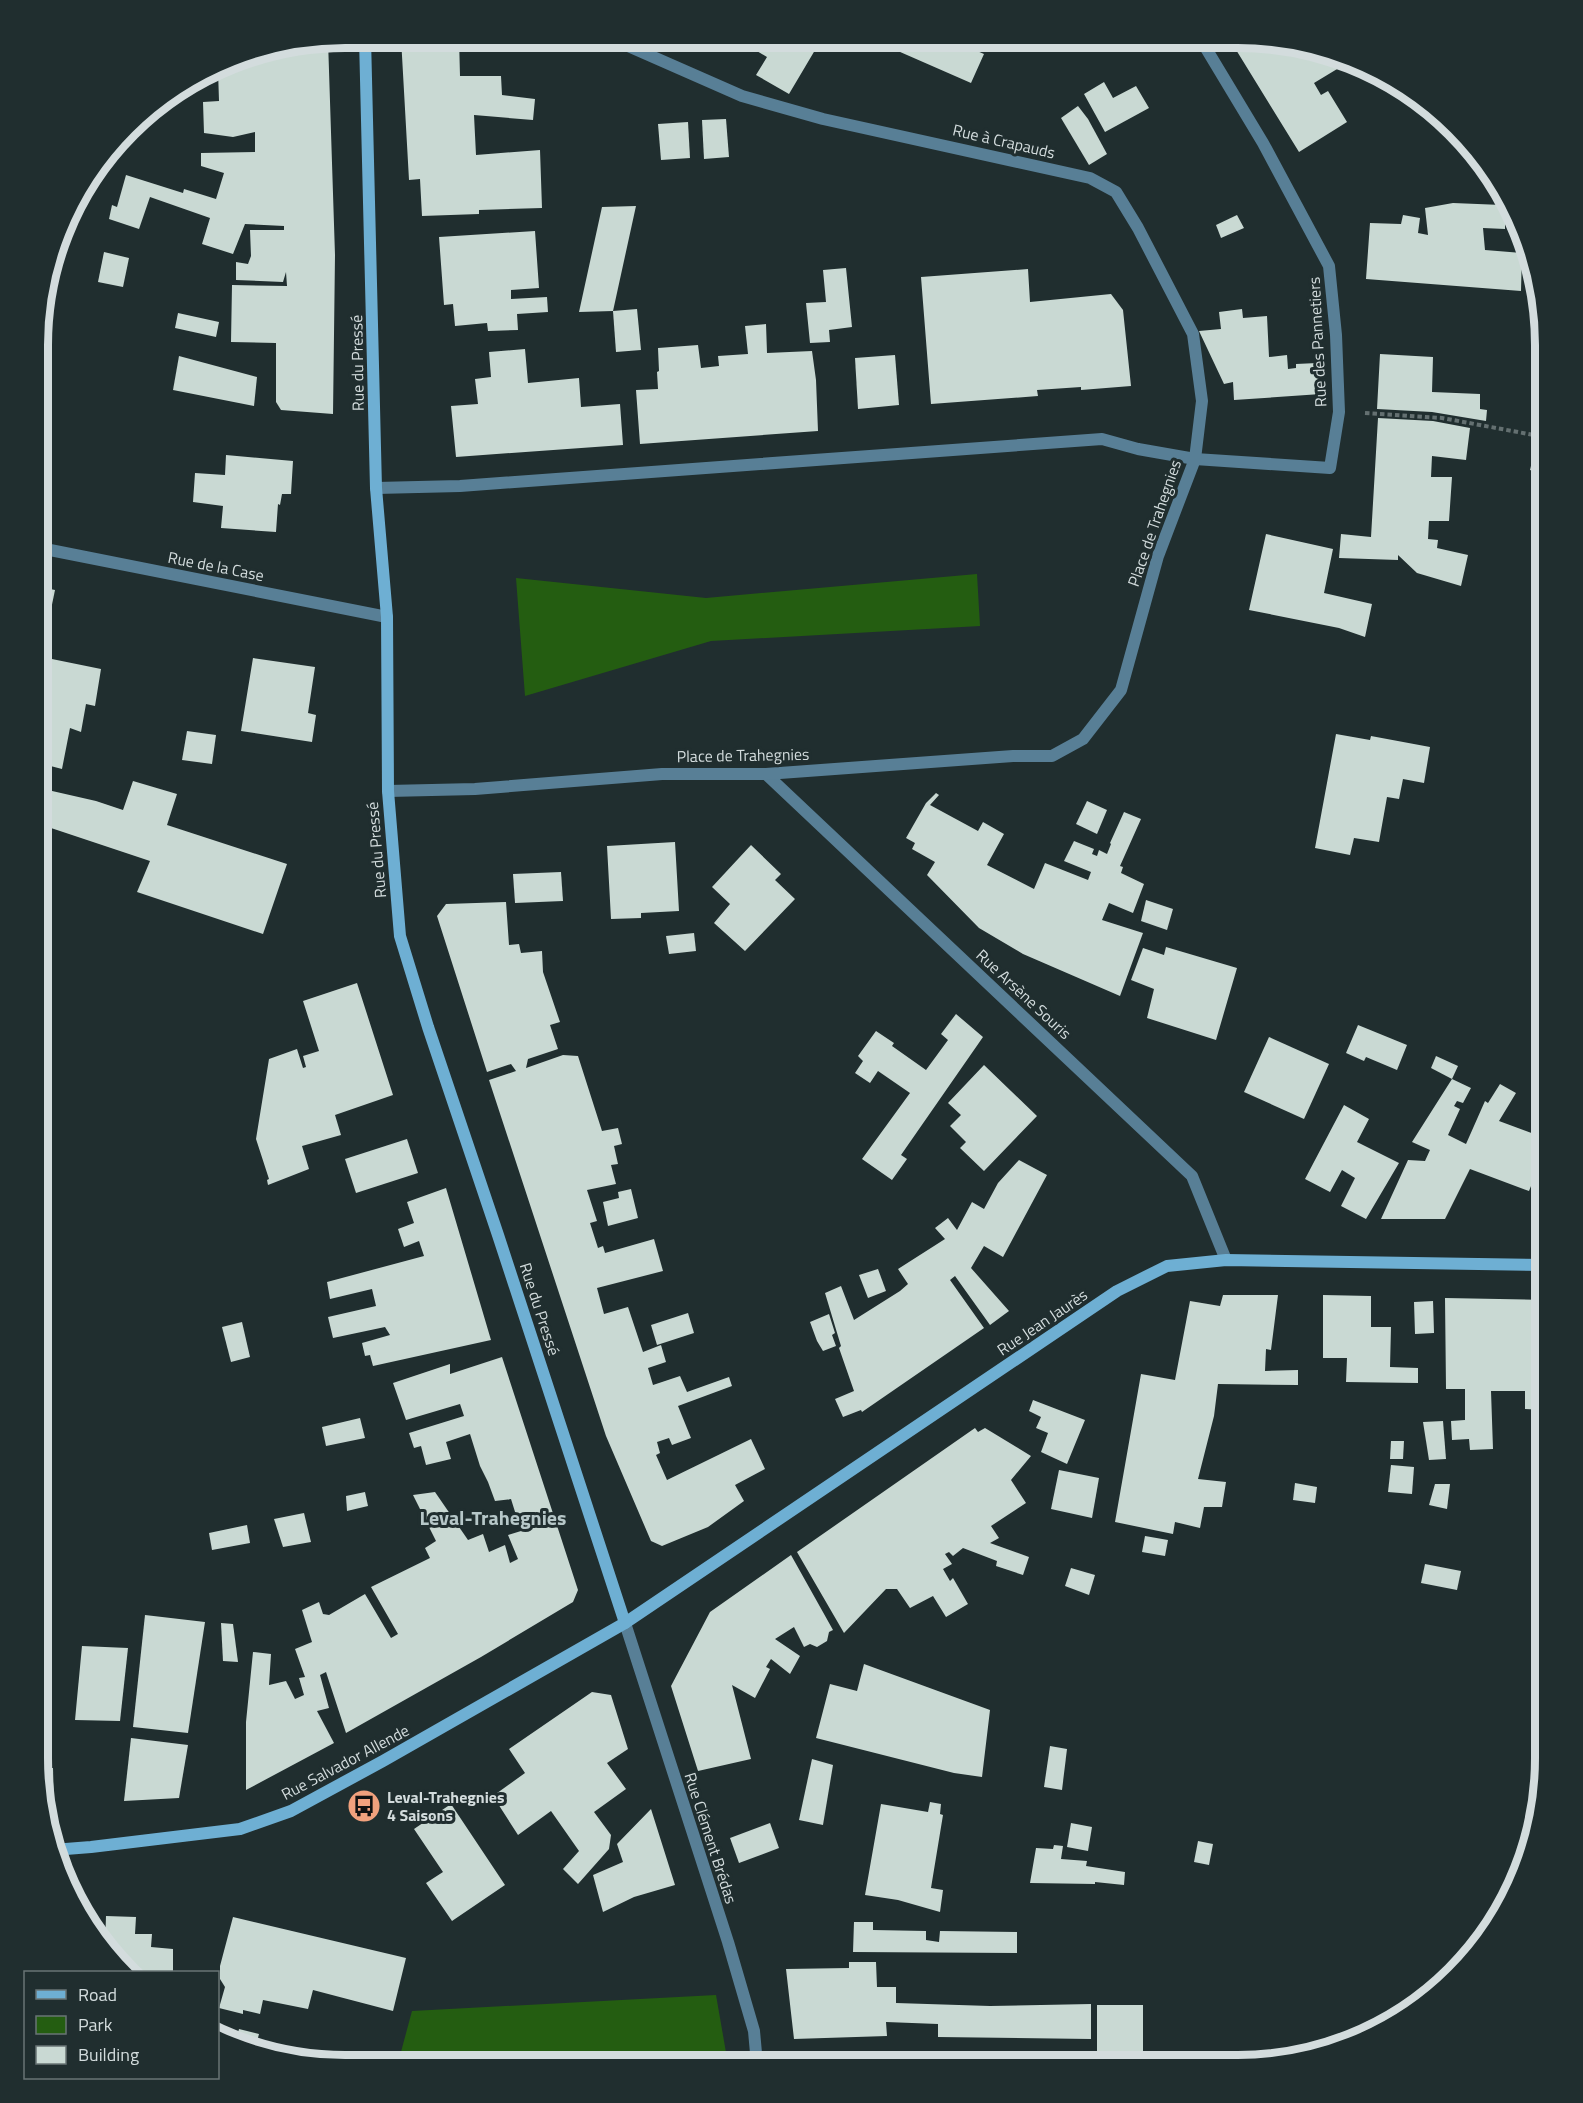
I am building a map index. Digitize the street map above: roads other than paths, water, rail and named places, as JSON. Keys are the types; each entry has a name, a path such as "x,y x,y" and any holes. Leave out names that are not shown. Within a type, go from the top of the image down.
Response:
{"street":[{"name":"Rue du Pressé","path":"365,48 376,488 387,617 388,791 400,936 625,1623"},
{"name":"Rue à Crapauds","path":"633,48 742,96 823,119 1090,178 1116,192 1138,228 1193,334 1202,401 1195,459"},
{"name":"Rue des Pannetiers","path":"1195,459 1330,468 1339,411 1336,335 1329,266 1263,143 1206,48"},
{"name":"Place de Trahegnies","path":"376,488 472,485 1102,439 1138,449 1195,459 1158,556 1121,690 1083,739 1052,756 1013,756 766,774 662,774 475,789 388,791"},
{"name":"Rue de la Case","path":"48,550 387,617"},
{"name":"Rue Arsène Souris","path":"766,774 1192,1176 1226,1260"},
{"name":"Rue Jean Jaurès","path":"625,1623 1117,1291 1167,1266 1226,1260 1535,1264"},
{"name":"Rue Salvador Allende","path":"63,1849 240,1829 291,1811 625,1623"},
{"name":"Rue Clément Brédas","path":"625,1623 728,1942 754,2031 756,2055"}],"place":[{"name":"Leval-Trahegnies 4 Saisons","path":"364,1806"}],"district":[{"name":"Leval-Trahegnies","path":"493,1518"}]}
